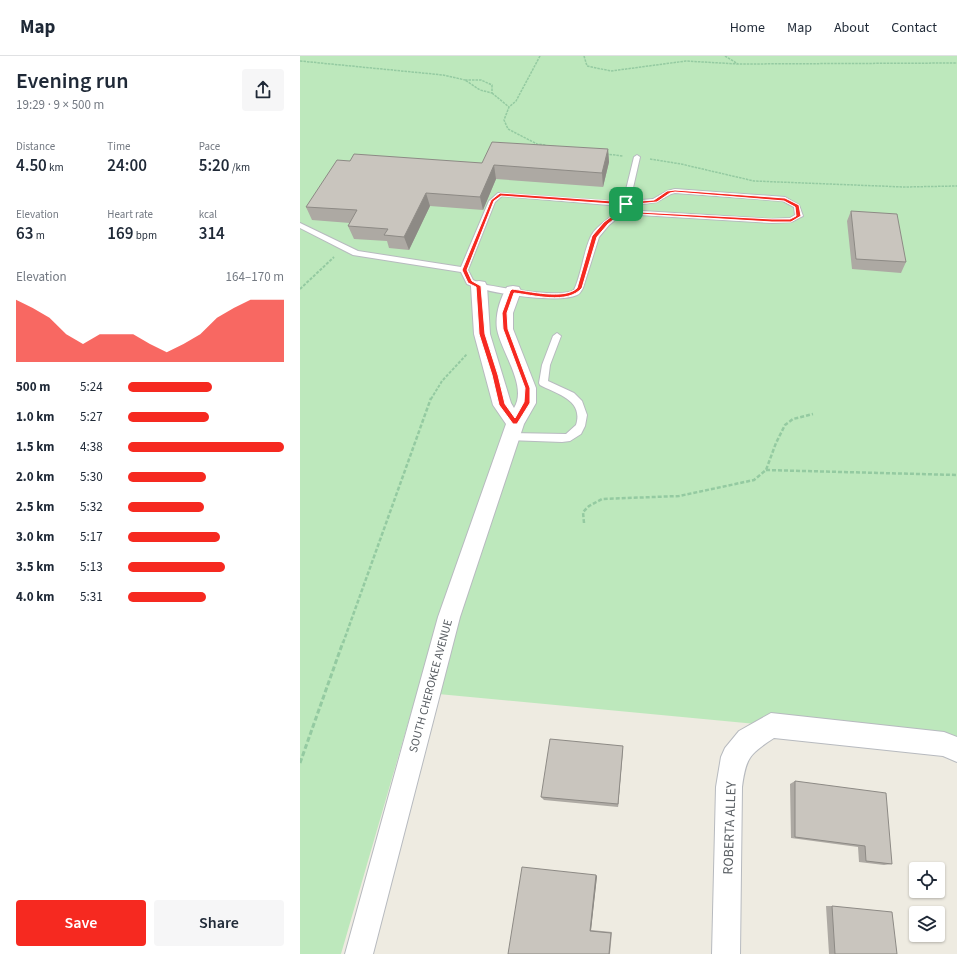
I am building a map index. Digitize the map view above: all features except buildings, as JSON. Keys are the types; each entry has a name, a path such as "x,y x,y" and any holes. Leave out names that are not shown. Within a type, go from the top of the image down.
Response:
{"street":[{"path":"479,286 482,334 495,375 502,405 513,430"},
{"name":"SOUTH CHEROKEE AVENUE","path":"359,954 449,617 513,430 527,403 527,388 506,329 505,313 512,291"},
{"name":"ROBERTA ALLEY","path":"726,954 729,787 734,757 748,740 771,725 951,747"}],"lane":[{"path":"621,212 772,221 791,220 798,216 797,206 785,199 675,191 669,192 655,201 626,204 500,194 492,201 464,270 470,282 479,286 559,296 574,293 579,288 595,236 606,223 621,212 626,204 637,157"},
{"path":"300,225 356,253 464,270"},
{"path":"513,430 566,438 578,432 582,426 582,411 574,398 543,383 546,365 557,336"}],"path":[{"path":"540,56 516,101 509,107 504,120 508,128 537,144 552,146"},
{"path":"584,56 587,66 611,71 672,62 738,64 957,63"},
{"path":"725,56 738,64"},
{"path":"300,61 443,76 465,80 481,80 492,85 492,93"},
{"path":"465,80 480,90 492,93 509,107"},
{"path":"601,153 681,164 754,181 904,187 957,186"},
{"path":"300,289 344,247"},
{"path":"300,763 432,396 442,381 468,353"},
{"path":"584,523 583,512 589,506 602,499 679,496 754,480 766,470 768,460 783,426 798,416 813,414"},
{"path":"766,470 957,475"}],"green space":[{"path":"300,56 957,56 957,743 417,692 341,954 300,954"}],"route":[{"path":"675,191 785,199 791,201 797,206 798,216 791,220 772,221 621,212 606,223 595,236 579,288 574,293 559,296 512,291 505,313 506,329 522,369 527,388 527,403 515,422 502,405 495,375 482,334 479,286 470,282 464,270 492,201 495,196 500,194 626,204 655,201 669,192 675,191"}]}
